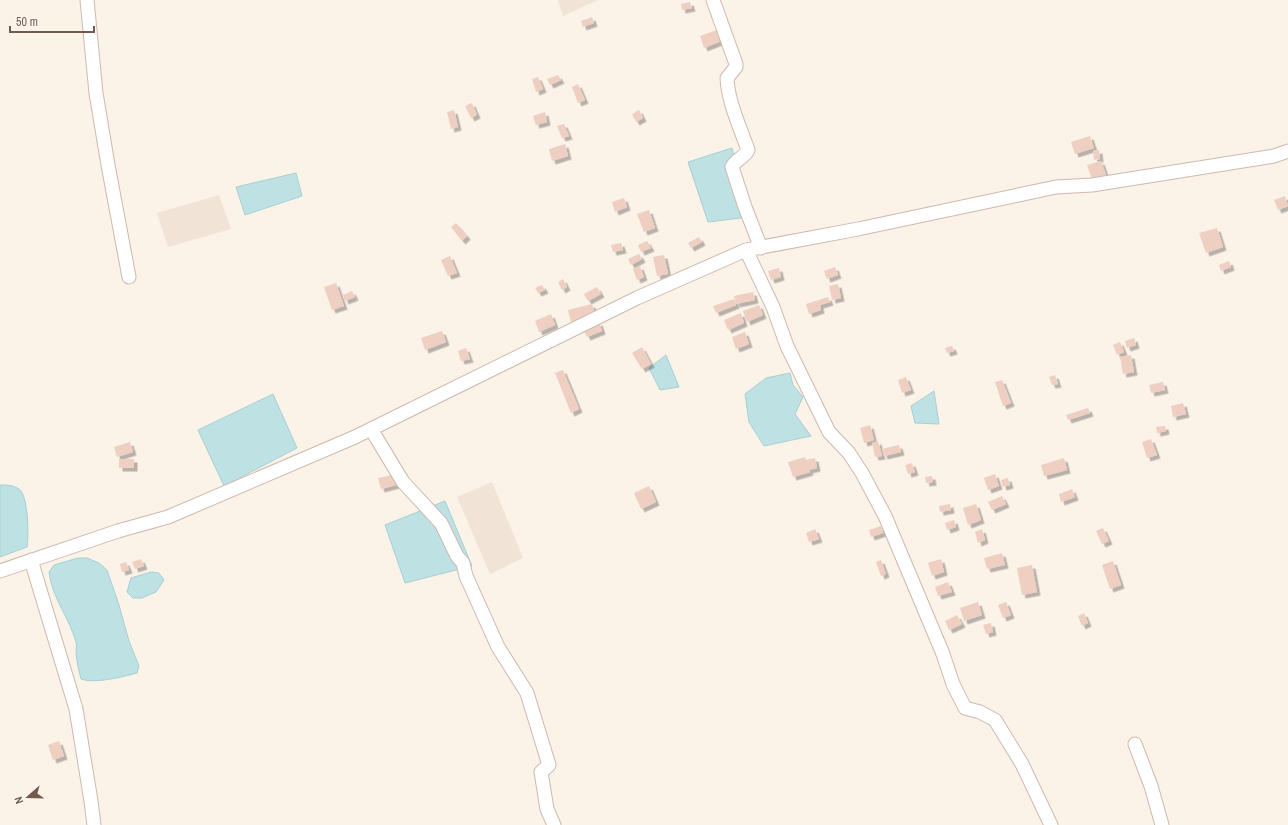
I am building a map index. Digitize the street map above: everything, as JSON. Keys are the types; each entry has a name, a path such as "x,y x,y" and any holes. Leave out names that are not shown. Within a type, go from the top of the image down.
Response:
{"street":[{"path":"86,0 97,100 129,278"},
{"path":"713,0 736,64 736,67 727,78 727,86 748,150 746,155 734,162 732,167 744,207 761,248"},
{"path":"0,571 118,531 168,517 371,429 637,298 746,250 858,229 1056,187 1092,185 1274,156 1288,151"},
{"path":"746,250 773,307 787,346 829,432 849,453 886,516 943,654 953,684 965,708 980,712 995,720 1022,764 1052,825"},
{"path":"371,429 403,482 441,523 457,556 463,564 466,576 498,647 527,693 549,765 541,772 547,809 554,825"},
{"path":"31,560 76,709 94,825"},
{"path":"1135,744 1152,786 1162,825"}],"shaded area":[{"path":"558,0 598,0 563,16"},
{"path":"219,195 231,229 168,247 157,213"},
{"path":"492,482 523,558 490,574 457,497"}],"water":[{"path":"732,148 749,217 708,222 688,162"},
{"path":"296,173 302,196 245,215 236,187"},
{"path":"666,355 679,387 660,390 649,368"},
{"path":"790,373 793,385 803,397 795,414 811,436 764,446 749,422 745,394 766,378"},
{"path":"934,391 939,424 915,423 911,406"},
{"path":"273,394 297,448 224,486 198,430"},
{"path":"0,485 14,486 21,491 27,510 28,535 27,547 0,557"},
{"path":"445,501 472,566 405,583 385,525"},
{"path":"78,558 87,558 99,563 107,570 129,641 139,666 137,673 94,681 81,679 76,657 76,642 57,599 49,572 54,565"},
{"path":"151,572 159,573 164,580 156,592 142,598 133,598 127,592 131,578"}],"building":[{"path":"690,2 692,8 682,10 681,4"},
{"path":"592,17 594,23 583,27 581,21"},
{"path":"720,29 724,40 704,48 700,36"},
{"path":"558,75 561,80 550,85 547,79"},
{"path":"538,77 543,89 536,92 532,79"},
{"path":"578,84 585,100 578,103 572,87"},
{"path":"472,103 477,115 471,118 465,106"},
{"path":"454,110 458,127 451,129 447,112"},
{"path":"639,110 643,118 636,122 632,114"},
{"path":"545,112 547,122 536,125 533,116"},
{"path":"564,124 569,136 562,138 557,126"},
{"path":"1090,136 1094,148 1075,154 1071,142"},
{"path":"565,144 568,156 552,161 549,149"},
{"path":"1099,150 1100,159 1094,160 1093,151"},
{"path":"1101,161 1107,178 1093,182 1087,165"},
{"path":"1285,196 1288,206 1278,210 1274,200"},
{"path":"624,198 627,207 615,212 612,202"},
{"path":"649,210 655,228 644,232 637,214"},
{"path":"456,223 467,236 462,241 451,227"},
{"path":"1217,228 1223,247 1206,253 1199,233"},
{"path":"699,237 702,242 691,248 688,243"},
{"path":"647,241 651,248 641,252 638,245"},
{"path":"621,243 623,250 613,252 611,245"},
{"path":"639,254 642,259 631,265 628,259"},
{"path":"664,255 668,274 657,276 653,257"},
{"path":"450,256 457,273 448,276 441,260"},
{"path":"1229,261 1231,267 1221,271 1219,265"},
{"path":"640,266 644,277 637,280 633,269"},
{"path":"835,267 838,275 827,279 824,271"},
{"path":"779,268 781,277 771,280 768,271"},
{"path":"563,279 567,287 562,290 558,282"},
{"path":"336,283 344,306 332,310 324,287"},
{"path":"838,284 841,298 832,300 829,286"},
{"path":"542,285 545,290 538,293 535,288"},
{"path":"597,287 601,294 588,301 584,294"},
{"path":"352,291 355,297 345,301 343,295"},
{"path":"753,292 755,300 736,304 734,296"},
{"path":"828,297 830,302 820,305 821,310 809,314 806,304"},
{"path":"734,299 736,305 716,313 713,306"},
{"path":"592,304 595,316 571,322 568,310"},
{"path":"759,305 763,315 747,322 743,311"},
{"path":"741,313 744,323 728,330 724,320"},
{"path":"551,314 555,325 539,332 535,321"},
{"path":"599,322 602,331 587,337 583,329"},
{"path":"442,331 446,342 425,350 421,338"},
{"path":"745,332 749,344 736,349 732,337"},
{"path":"1134,338 1136,345 1127,348 1125,341"},
{"path":"1120,342 1124,352 1117,355 1113,345"},
{"path":"952,346 954,351 947,353 945,348"},
{"path":"642,347 651,364 642,369 632,353"},
{"path":"466,348 470,359 461,361 458,351"},
{"path":"1131,355 1134,372 1123,374 1120,357"},
{"path":"563,370 579,409 571,413 555,373"},
{"path":"1055,375 1058,384 1052,385 1049,377"},
{"path":"906,377 911,390 902,393 898,380"},
{"path":"1002,380 1011,403 1003,406 995,382"},
{"path":"1163,382 1165,390 1151,393 1149,385"},
{"path":"1183,403 1186,414 1173,417 1171,406"},
{"path":"1088,408 1090,413 1068,420 1066,415"},
{"path":"870,425 874,440 864,443 860,428"},
{"path":"1165,426 1166,431 1157,433 1156,427"},
{"path":"1151,439 1157,455 1147,458 1142,442"},
{"path":"878,441 882,456 875,457 872,443"},
{"path":"130,442 133,452 117,457 114,447"},
{"path":"899,445 901,452 884,456 882,449"},
{"path":"805,457 806,460 815,458 817,468 809,470 810,472 793,477 788,462"},
{"path":"1064,458 1067,470 1044,476 1041,465"},
{"path":"119,459 134,459 134,468 119,468"},
{"path":"912,463 915,472 908,474 905,465"},
{"path":"398,474 400,484 381,489 378,478"},
{"path":"995,474 999,486 988,490 984,478"},
{"path":"932,476 933,482 926,483 925,477"},
{"path":"1008,478 1010,485 1003,487 1001,480"},
{"path":"649,486 656,502 641,509 634,493"},
{"path":"1072,489 1075,497 1061,502 1059,494"},
{"path":"1002,496 1006,504 992,510 988,502"},
{"path":"950,504 951,510 940,512 939,506"},
{"path":"976,504 981,520 968,525 963,508"},
{"path":"954,520 956,527 947,530 945,523"},
{"path":"881,526 883,533 871,537 869,530"},
{"path":"1103,528 1109,541 1102,544 1096,531"},
{"path":"815,529 819,539 809,542 806,533"},
{"path":"982,529 985,540 978,543 975,532"},
{"path":"1002,553 1005,565 987,569 984,558"},
{"path":"141,559 144,566 135,569 132,562"},
{"path":"941,559 944,572 932,576 928,563"},
{"path":"881,560 886,574 881,576 876,562"},
{"path":"1113,561 1121,585 1110,589 1102,565"},
{"path":"126,562 129,570 122,572 120,564"},
{"path":"1032,565 1037,592 1022,595 1017,568"},
{"path":"948,582 952,592 938,596 935,587"},
{"path":"978,602 982,615 964,621 960,608"},
{"path":"1006,602 1011,615 1003,618 998,605"},
{"path":"1084,613 1088,623 1082,626 1078,616"},
{"path":"957,615 962,624 949,630 945,621"},
{"path":"991,623 993,632 986,634 983,625"},
{"path":"59,741 64,756 53,760 48,745"}]}
